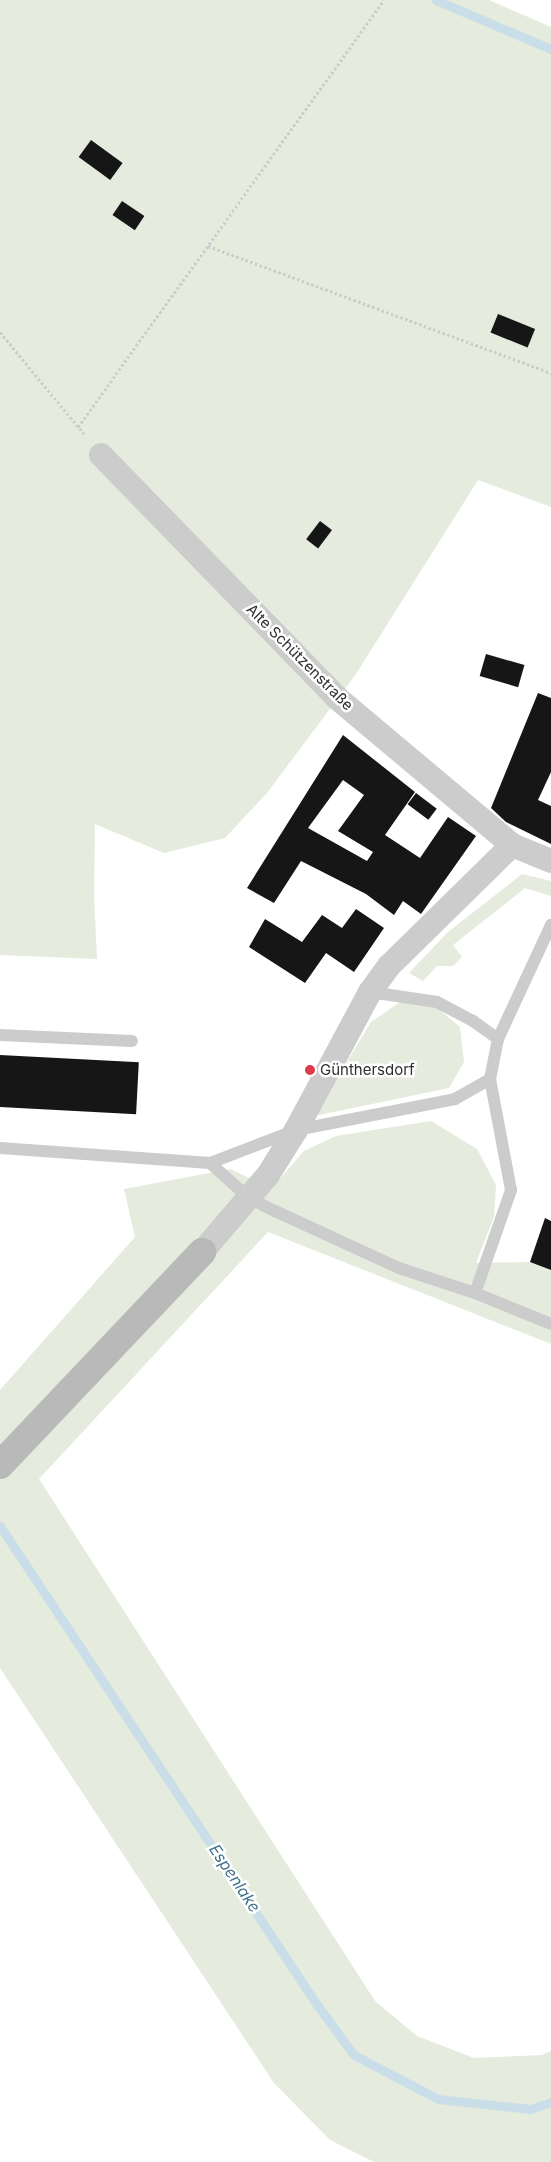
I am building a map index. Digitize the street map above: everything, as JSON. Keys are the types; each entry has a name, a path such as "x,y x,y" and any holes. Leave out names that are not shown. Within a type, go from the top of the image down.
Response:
{"street":[{"name":"Alte Schützenstraße","path":"102,455 338,698 512,845 551,861"},
{"path":"0,1465 139,1321 202,1252 268,1175 291,1139 370,992 389,966 512,845"}],"lane":[{"path":"475,1293 512,1190 490,1079 498,1039 551,925"},
{"path":"370,992 437,1002 473,1021 498,1039"},
{"path":"0,1035 132,1040"},
{"path":"0,1148 210,1163 291,1139 454,1099 490,1079"},
{"path":"210,1163 249,1198 399,1268 475,1293 551,1324"}],"path":[{"path":"78,427 384,0"},
{"path":"208,246 551,372"},
{"path":"0,332 102,455"}],"shaded area":[{"path":"0,0 489,0 551,27 551,507 478,480 356,674 267,793 225,838 164,853 95,824 94,895 97,959 0,955"},
{"path":"522,874 551,881 551,896 525,888 453,945 462,957 453,966 437,966 423,981 409,973 448,932"},
{"path":"403,1000 436,1007 460,1027 464,1062 449,1088 314,1116 371,1022"},
{"path":"431,1121 477,1149 496,1185 494,1217 476,1263 530,1262 551,1270 551,1344 268,1232 39,1479 375,2001 417,2036 474,2058 542,2055 551,2051 551,2162 374,2162 330,2140 274,2083 0,1668 0,1390 135,1237 124,1189 231,1169 271,1189 304,1151 336,1136"}],"building":[{"path":"91,140 123,163 110,180 79,157"},
{"path":"122,201 144,216 135,230 112,215"},
{"path":"498,314 535,329 528,348 491,333"},
{"path":"320,521 332,530 318,548 306,539"},
{"path":"486,654 524,665 518,687 480,676"},
{"path":"538,693 551,698 551,772 538,800 551,806 551,844 506,822 491,808"},
{"path":"343,735 415,792 385,835 420,858 448,817 476,836 421,914 403,901 394,915 366,894 301,861 274,903 247,888","holes":["343,780 364,795 338,831 373,852 367,861 308,828"]},
{"path":"416,793 437,809 428,820 408,804"},
{"path":"356,909 384,928 354,972 326,953 305,983 249,947 265,919 302,942 322,915 342,928"},
{"path":"0,1055 139,1062 136,1114 0,1107"},
{"path":"545,1218 551,1221 551,1270 530,1262"}],"waterway":[{"path":"436,0 551,49"},
{"name":"Espenlake","path":"0,1526 315,2002 354,2055 438,2099 530,2109 551,2102"}],"place":[{"name":"Günthersdorf","path":"310,1070"}]}
